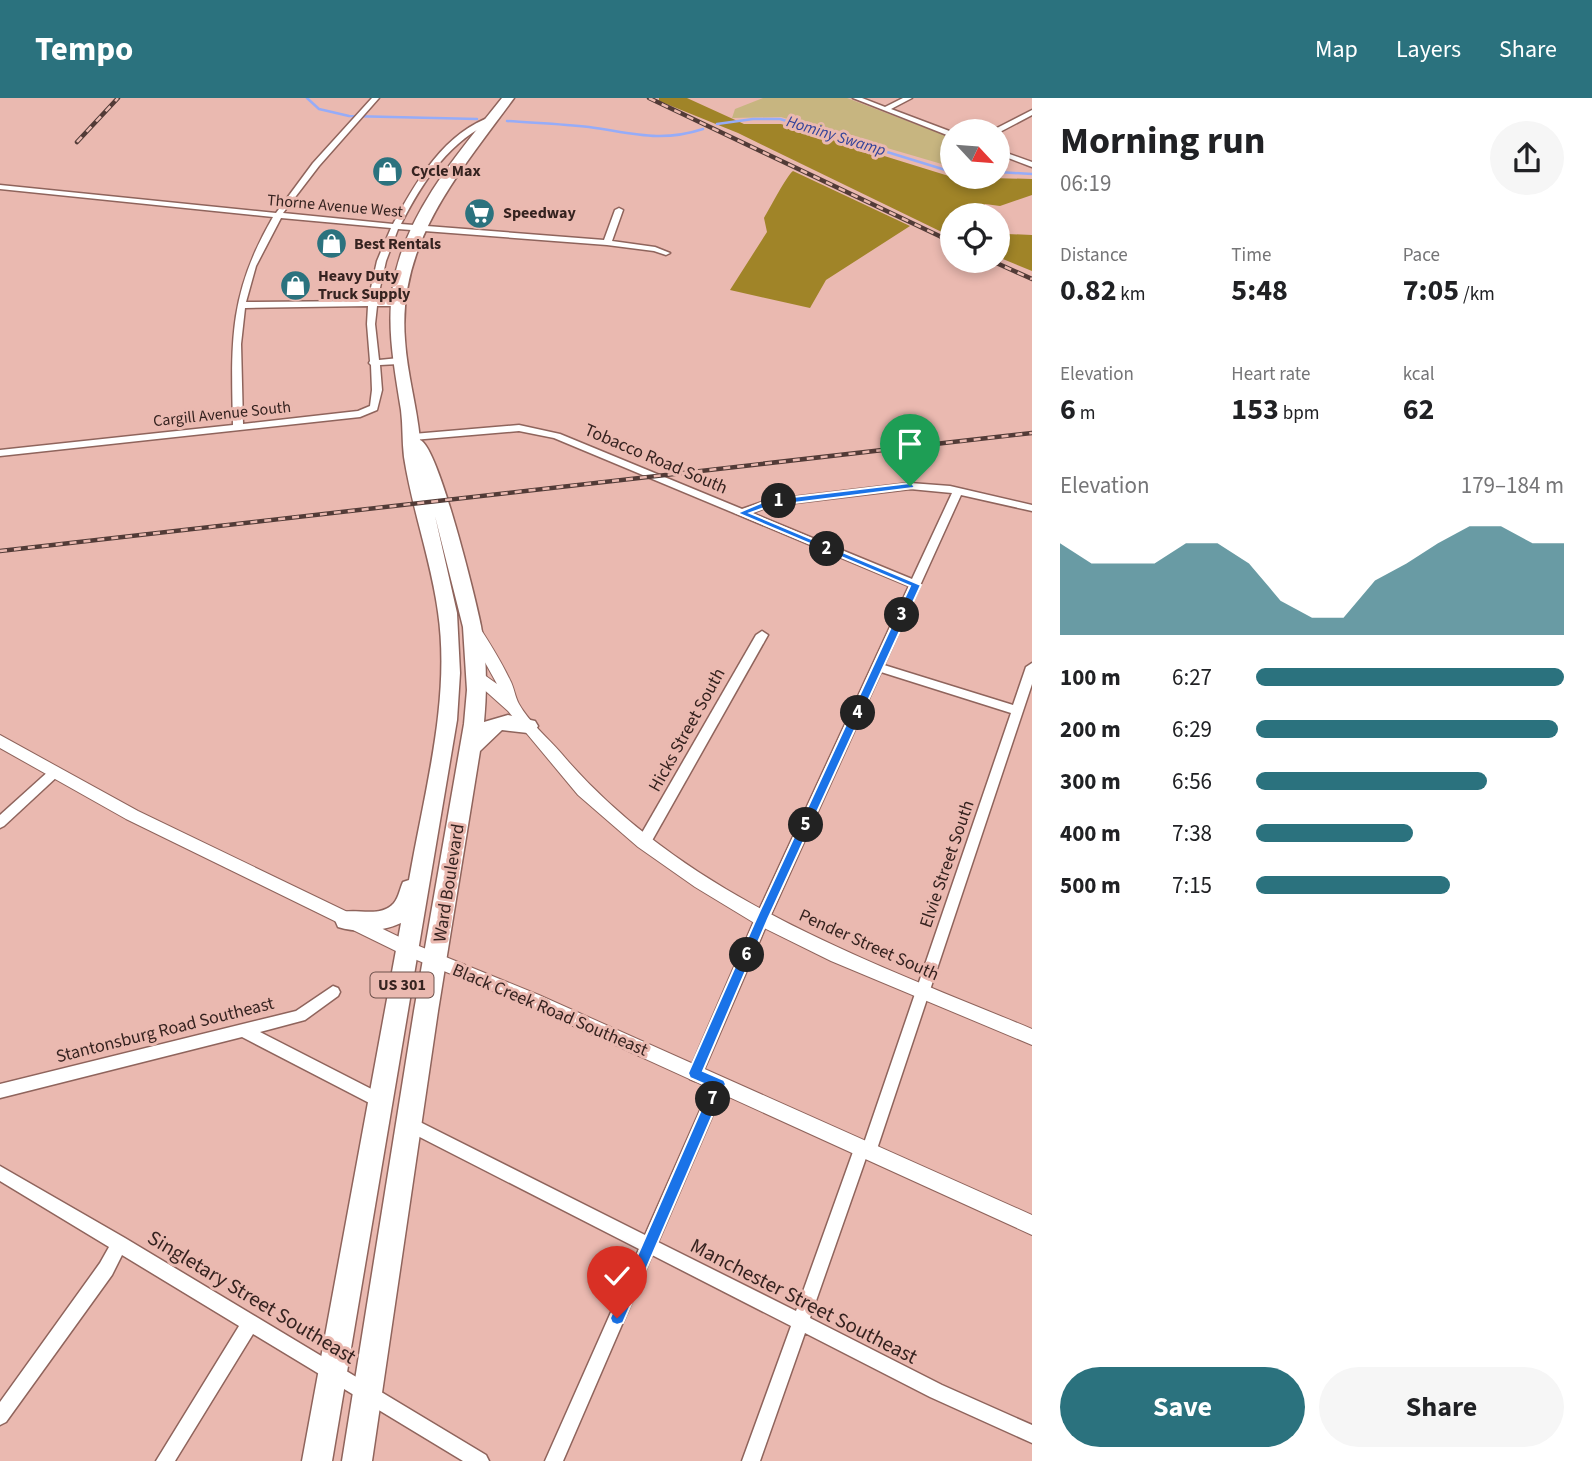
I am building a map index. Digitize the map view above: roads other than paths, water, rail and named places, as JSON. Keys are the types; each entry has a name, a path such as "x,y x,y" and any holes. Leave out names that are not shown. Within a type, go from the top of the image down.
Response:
{"highway":[{"name":"Ward Boulevard","path":"357,1461 409,1124 423,955 423,865 443,743 450,647 446,602 412,455 413,437 399,361 397,303 403,266 416,228 435,194 508,98"},
{"name":"Ward Boulevard","path":"317,1461 382,1102 423,955 474,724 476,674 472,627 432,472 423,448 413,437"},
{"path":"450,647 476,674"},
{"path":"471,747 494,724 511,721 528,726"},
{"path":"391,1235 390,1172 446,804 443,743"},
{"path":"346,920 378,921 397,915 409,901 412,878 423,865"}],"street":[{"path":"237,428 237,348 241,305 257,257 268,231 312,169 376,98"},
{"path":"856,98 940,130"},
{"path":"886,110 909,98"},
{"path":"1010,123 1032,112"},
{"path":"399,361 373,363 372,304 380,262 393,226 418,187 452,143 464,132 493,118"},
{"path":"1010,157 1032,165"},
{"name":"Thorne Avenue West","path":"0,187 393,226 607,243 655,249 666,253"},
{"path":"607,243 619,210"},
{"path":"241,305 397,303"},
{"name":"Cargill Avenue South","path":"0,453 369,411 374,408 377,399 373,363"},
{"name":"Tobacco Road South","path":"413,437 507,428 539,431 916,585"},
{"path":"742,513 768,503 889,487 932,486 1032,508"},
{"path":"695,1073 762,919 958,491"},
{"name":"Pender Street South","path":"472,627 502,678 513,707"},
{"name":"Hicks Street South","path":"644,842 761,635"},
{"path":"878,667 1017,711"},
{"name":"Elvie Street South","path":"751,1461 922,992 1032,667"},
{"name":"Pender Street South","path":"476,674 513,707 584,791 644,842 701,882 762,919 837,956 1032,1038"},
{"name":"Black Creek Road Southeast","path":"0,741 132,815 346,920 533,1000 1032,1225"},
{"path":"0,823 55,772"},
{"name":"Stantonsburg Road Southeast","path":"0,1091 300,1016 333,992"},
{"path":"244,1031 382,1102"},
{"path":"554,1461 719,1084"},
{"name":"Manchester Street Southeast","path":"409,1124 936,1391 1032,1434"},
{"name":"Singletary Street Southeast","path":"0,1173 481,1461"},
{"path":"0,1416 106,1269 119,1243"},
{"path":"165,1461 250,1323"}],"waterway":[{"name":"Hominy Swamp","path":"307,98 319,109 349,116 477,119"},
{"name":"Hominy Swamp","path":"717,124 753,119 780,119 940,168"},
{"name":"Hominy Swamp","path":"507,121 659,136 703,129"},
{"name":"Hominy Swamp","path":"1010,173 1032,174"}],"railway":[{"path":"77,142 118,98"},
{"path":"649,98 940,236"},
{"path":"1010,269 1032,279"},
{"path":"0,551 1032,433"}],"place":[{"name":"Cycle Max","path":"388,171"},
{"name":"Speedway","path":"480,213"},
{"name":"Best Rentals","path":"331,244"},
{"name":"Heavy Duty Truck Supply","path":"295,285"}]}
